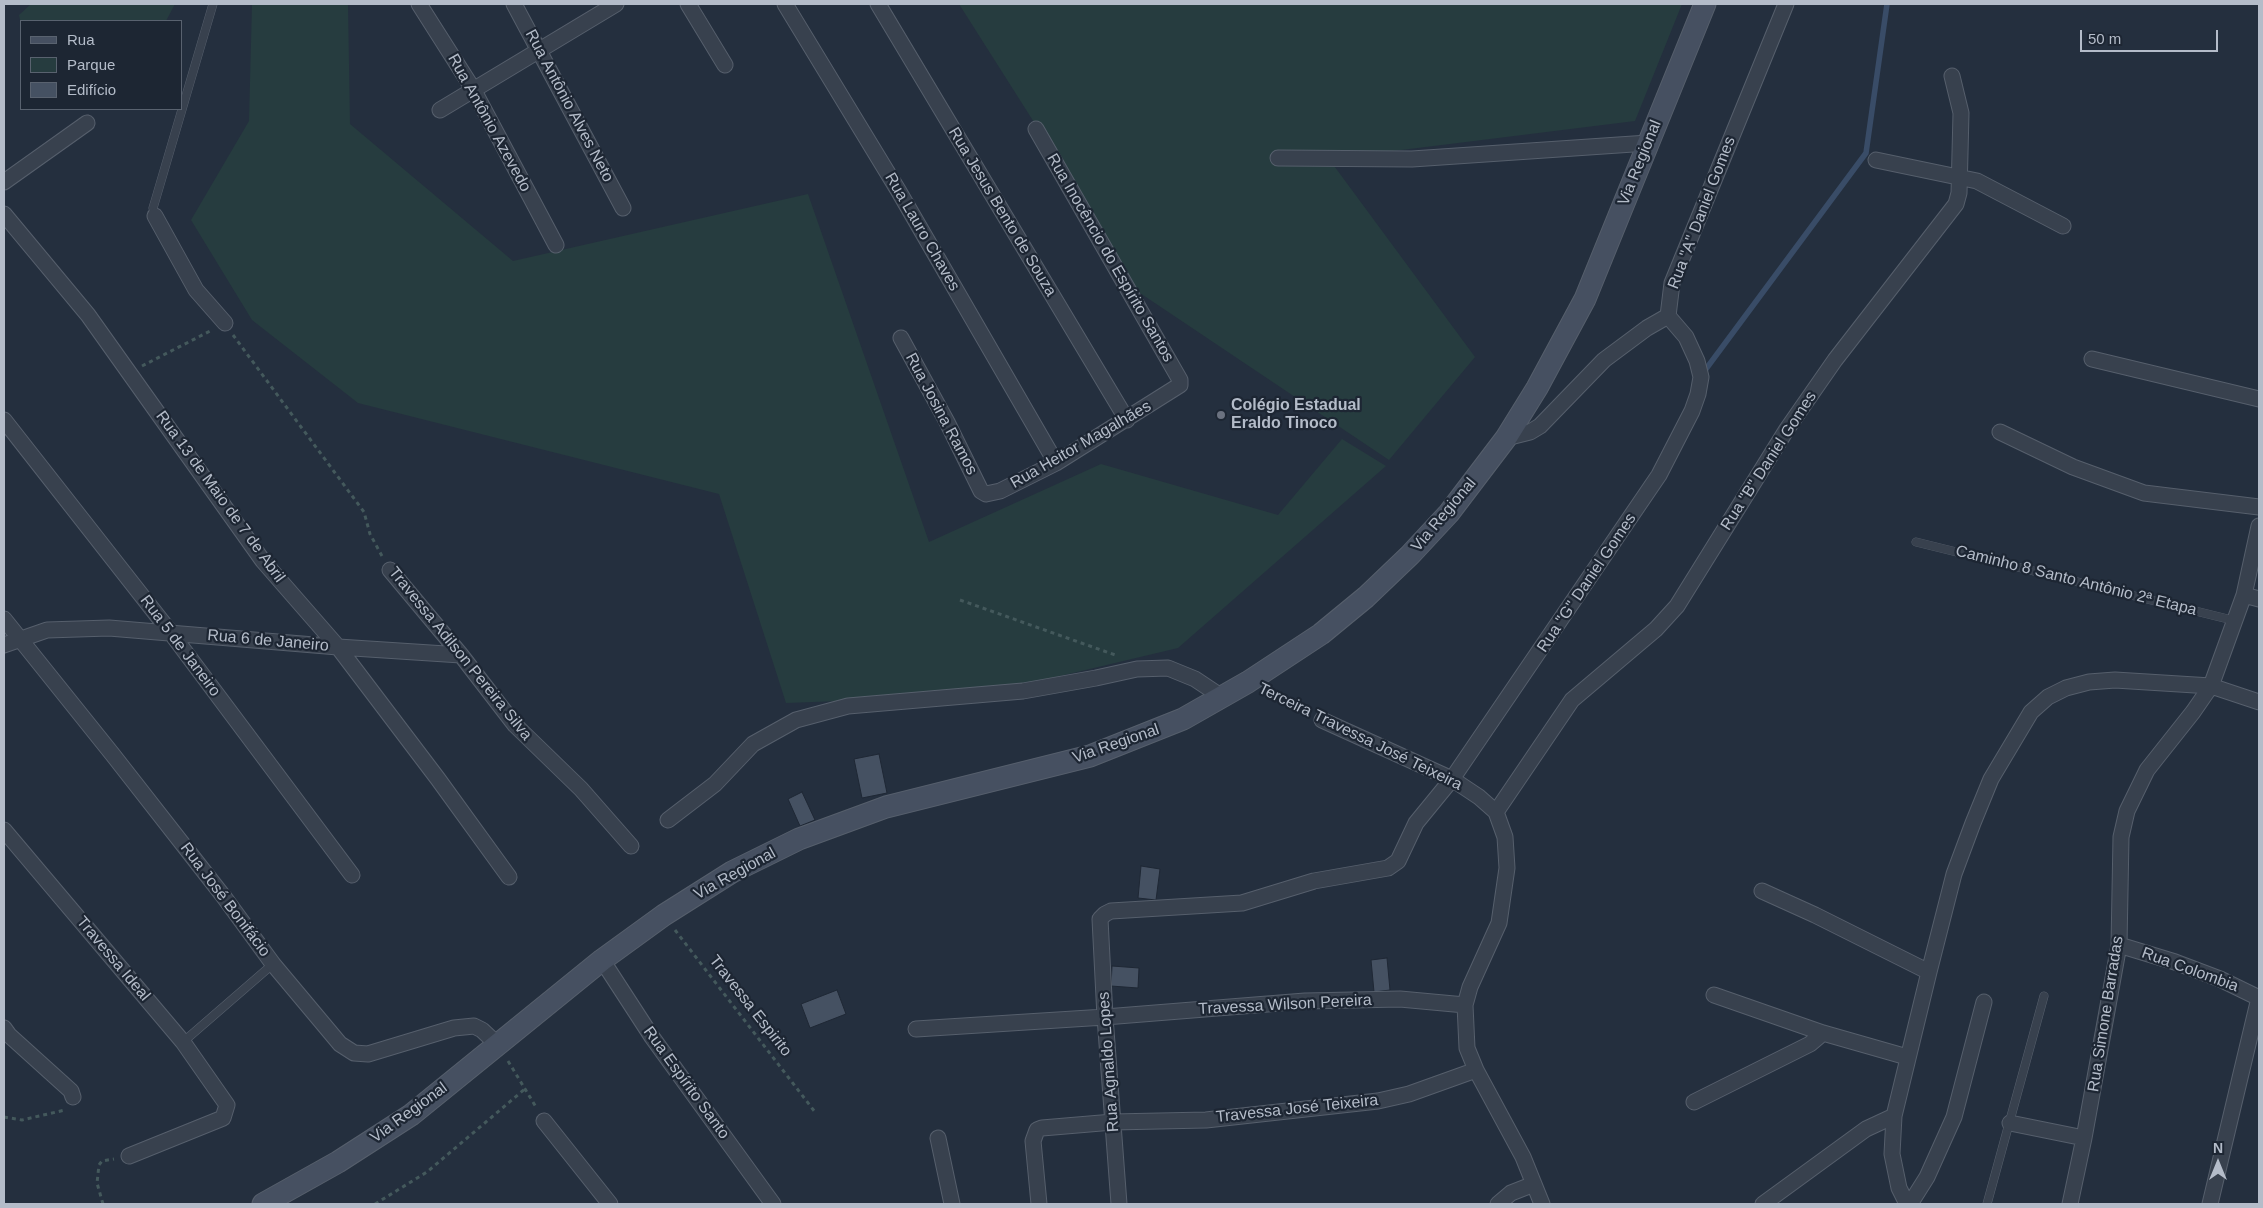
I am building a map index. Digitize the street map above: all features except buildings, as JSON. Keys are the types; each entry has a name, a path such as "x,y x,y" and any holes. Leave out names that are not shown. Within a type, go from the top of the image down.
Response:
{"main road":[{"name":"Via Regional","path":"263,1204 338,1162 411,1115 499,1046 602,960 664,916 732,872 799,839 886,807 1090,756 1183,719 1248,682 1321,634 1366,597 1410,555 1449,513 1506,438 1537,388 1585,299 1706,4"}],"street":[{"name":"Rua Antônio Azevedo","path":"419,4 473,89 556,245"},
{"name":"Rua Antônio Alves Neto","path":"514,4 623,208"},
{"path":"688,4 725,65"},
{"name":"Rua Lauro Chaves","path":"785,4 898,190 1056,463"},
{"name":"Rua Jesus Bento de Souza","path":"878,4 1127,420"},
{"name":"Rua \"A\" Daniel Gomes","path":"1668,316 1672,282 1786,4"},
{"path":"440,110 606,6"},
{"name":"Rua \"B\" Daniel Gomes","path":"1496,812 1572,700 1656,629 1677,606 1787,429 1835,360 1956,204 1960,176 1961,113 1952,76"},
{"path":"4,182 87,123"},
{"name":"Rua Inocêncio do Espírito Santos","path":"1036,129 1180,380 1178,388"},
{"path":"1278,158 1412,158 1648,143"},
{"path":"1876,160 1977,181 2062,226"},
{"name":"Rua 13 de Maio de 7 de Abril","path":"4,214 88,315 262,560 338,647 438,779 508,877"},
{"path":"155,216 196,290 225,323"},
{"path":"1506,438 1530,432 1540,426 1604,360 1647,328 1668,316"},
{"name":"Rua \"G\" Daniel Gomes","path":"1100,920 1104,914 1111,911 1242,903 1314,881 1388,868 1402,855 1416,823 1452,779 1660,475 1692,411 1698,394 1700,377 1692,348 1678,326 1668,316"},
{"name":"Rua Josina Ramos","path":"901,338 947,422 981,491"},
{"path":"2092,359 2259,399"},
{"name":"Rua Heitor Magalhães","path":"981,491 986,494 1000,491 1056,463 1178,388"},
{"name":"Rua 5 de Janeiro","path":"4,420 170,633 352,874"},
{"path":"2000,432 2073,467 2144,493 2259,507"},
{"name":"Rua Simone Barradas","path":"2070,1204 2120,945 2121,837 2127,811 2147,770 2211,686 2244,595 2259,526"},
{"name":"Travessa Adilson Pereira Silva","path":"390,570 461,655 515,725 581,789 631,846"},
{"path":"2244,595 2259,599"},
{"name":"Rua José Bonifácio","path":"4,619 11,642 113,754 224,897 273,964 340,1044 354,1053 368,1054 464,1026 474,1026 482,1030 499,1046"},
{"name":"Rua 6 de Janeiro","path":"11,642 47,630 79,627 461,655"},
{"path":"668,820 715,784 753,744 796,720 848,706 1023,691 1137,669 1168,668 1195,679 1222,697"},
{"path":"1984,1002 1954,1117 1927,1177 1908,1204 1899,1188 1892,1154 1894,1116 1907,1057 1954,874 1991,779 2031,712 2048,697 2066,688 2090,682 2115,680 2211,686 2259,702"},
{"name":"Terceira Travessa José Teixeira","path":"1322,720 1452,779 1479,797 1496,812 1505,837 1507,868 1500,922 1470,987 1465,1005 1467,1048 1476,1070 1523,1157 1542,1204"},
{"name":"Travessa Ideal","path":"4,830 183,1042 227,1106 226,1114 223,1118 129,1156"},
{"path":"1762,891 1815,915 1929,972"},
{"name":"Rua Agnaldo Lopes","path":"1100,920 1104,1017 1119,1204"},
{"name":"Rua Colombia","path":"2120,945 2175,962 2220,979 2259,998"},
{"name":"Rua Espírito Santo","path":"602,960 652,1037 773,1204"},
{"path":"1714,995 1823,1033 1907,1057"},
{"path":"2210,1204 2259,998"},
{"name":"Travessa Wilson Pereira","path":"916,1028 1104,1017 1305,1001 1400,999 1465,1005"},
{"path":"4,1028 9,1035 71,1091 74,1097"},
{"path":"1694,1102 1810,1044 1823,1033"},
{"name":"Travessa José Teixeira","path":"1039,1204 1033,1141 1037,1130 1042,1128 1113,1122 1206,1120 1378,1101 1409,1094 1476,1070"},
{"path":"1763,1204 1866,1129 1894,1116"},
{"path":"544,1121 610,1204"},
{"path":"2010,1123 2084,1138"},
{"path":"938,1138 952,1204"},
{"path":"1498,1204 1512,1193 1534,1184"}],"lane":[{"path":"182,110 213,4"},
{"path":"155,216 156,198 182,110"},
{"name":"Caminho 8 Santo Antônio 2ª Etapa","path":"1916,542 2236,621"},
{"path":"183,1042 273,964"},
{"path":"1987,1204 2044,996"}],"path":[{"path":"130,372 225,323"},
{"name":"Travessa Adilson Pereira Silva","path":"225,323 364,512 370,534 390,570"},
{"path":"960,600 1122,657"},
{"name":"Terceira Travessa José Teixeira","path":"1248,682 1322,720"},
{"name":"Travessa Espirito","path":"664,916 815,1112"},
{"path":"499,1046 526,1088 544,1121"},
{"path":"375,1204 427,1172 526,1088"},
{"path":"4,1117 22,1120 48,1115 65,1110 71,1105 74,1097"},
{"path":"103,1204 97,1183 99,1165 102,1161 129,1156"}],"green space":[{"path":"31,4 175,4 167,20 20,20 19,15"},
{"path":"252,4 348,4 350,124 513,261 808,194 929,542 1101,464 1278,515 1342,439 1386,466 1178,648 976,696 786,703 719,494 358,403 252,320 191,220 249,121"},
{"path":"959,4 1682,4 1635,121 1329,159 1475,357 1389,460 1131,287 1037,127"}],"waterway":[{"path":"1703,373 1866,153 1887,4"}],"place":[{"name":"Colégio Estadual Eraldo Tinoco","path":"1221,415"}]}
